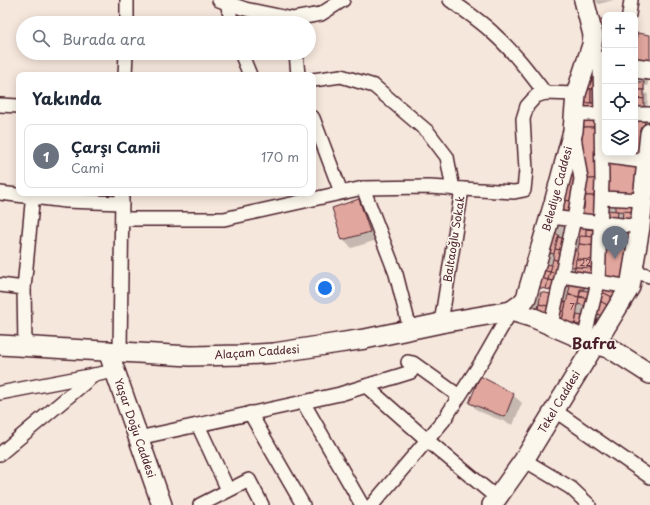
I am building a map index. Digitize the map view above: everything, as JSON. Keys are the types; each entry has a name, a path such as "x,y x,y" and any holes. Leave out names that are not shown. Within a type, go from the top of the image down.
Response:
{"main road":[{"name":"Belediye Caddesi","path":"511,311 521,304 526,298 550,217 574,122 576,94 598,61 592,45 593,35 584,0"},
{"path":"638,68 650,70"},
{"name":"Tekel Caddesi","path":"495,502 524,460 554,410 589,342 638,278 640,227 646,200 647,162 650,134"},
{"path":"511,311 551,324 589,342 611,349 650,374"},
{"name":"Alaçam Caddesi","path":"0,356 114,359 274,353 365,339 441,323 511,311"},
{"path":"589,342 605,360 650,388"},
{"name":"Alaçam Caddesi","path":"0,345 25,346 114,359"},
{"name":"Yaşar Doğu Caddesi","path":"114,359 138,438 162,505"}],"street":[{"path":"127,0 127,16"},
{"path":"313,16 321,14 342,0"},
{"path":"629,12 631,0"},
{"path":"223,1 244,4 279,16"},
{"path":"223,1 229,16"},
{"path":"458,2 495,34 514,54 545,92 576,94"},
{"path":"125,72 126,60"},
{"path":"244,60 249,72"},
{"path":"297,60 298,72"},
{"path":"598,61 602,103"},
{"path":"316,80 341,76 374,86 428,132 447,157 457,189 429,187 364,188 316,195"},
{"name":"Baltaoğlu Sokak","path":"441,323 457,189 514,192 524,190 526,170 523,119 527,106 536,96 545,92"},
{"path":"0,105 16,106"},
{"path":"551,324 574,219 581,174 574,122 602,114"},
{"path":"638,114 650,114"},
{"path":"316,126 341,192"},
{"path":"589,342 598,282 602,198 602,156 647,162"},
{"path":"364,188 396,274 410,329"},
{"path":"0,193 16,194"},
{"path":"25,346 24,288 32,196"},
{"path":"0,454 114,359 122,198 66,201 38,196"},
{"path":"122,219 224,218 294,198 310,196"},
{"path":"602,198 646,200"},
{"path":"550,217 640,227"},
{"path":"562,276 598,282 638,278"},
{"path":"0,285 24,288"},
{"path":"372,505 444,420 511,311"},
{"path":"138,438 340,394 366,386 409,367 413,363 459,396"},
{"path":"0,392 94,375"},
{"path":"366,386 495,502"},
{"path":"304,402 362,505"},
{"path":"554,410 650,478"},
{"path":"250,413 303,505"},
{"path":"198,425 228,490"},
{"path":"524,460 571,488 589,505"},
{"path":"200,505 249,480 262,505"}],"building":[{"path":"598,19 602,19 602,33"},
{"path":"638,33 650,35 650,62 638,60"},
{"path":"589,70 597,71 597,89 583,89"},
{"path":"638,82 644,82 644,90 638,90"},
{"path":"583,89 591,89 591,103 582,103"},
{"path":"591,89 597,89 597,103 591,103"},
{"path":"638,90 644,90 644,99 638,98"},
{"path":"638,98 644,99 644,112 638,112"},
{"path":"582,103 597,103 597,112 582,112"},
{"path":"578,116 597,116 598,127 578,127"},
{"path":"638,118 645,118 641,159 624,156 638,156"},
{"path":"578,127 598,127 599,179 582,179"},
{"path":"607,159 640,164 637,198 606,196"},
{"path":"568,172 579,176 575,202 560,199"},
{"path":"582,179 599,179 599,196 582,196"},
{"path":"585,196 599,196 598,220 577,217 578,209 584,209"},
{"path":"359,199 370,232 342,240 332,208"},
{"path":"560,199 575,202 573,217 556,214"},
{"path":"615,200 636,201 636,212 615,211"},
{"path":"605,210 618,211 617,220 604,220"},
{"path":"623,211 636,212 635,221 622,221"},
{"path":"575,222 587,222 586,237 573,236"},
{"path":"586,229 597,230 596,237 586,237"},
{"path":"550,232 559,235 554,254 544,252"},
{"path":"580,236 596,237 596,246 579,244"},
{"path":"558,237 567,239 564,251 555,249"},
{"path":"602,238 627,238 627,280 603,280"},
{"path":"579,244 596,246 594,260 576,259"},
{"path":"555,249 564,251 562,262 553,259"},
{"path":"570,251 578,251 575,267 566,266"},
{"path":"553,259 562,262 559,274 550,272"},
{"path":"576,259 594,260 594,268 575,267"},
{"path":"541,263 552,265 550,272 539,269"},
{"path":"575,267 594,268 593,278 573,275"},
{"path":"539,269 550,272 548,280 537,277"},
{"path":"550,272 559,274 558,282 548,280"},
{"path":"537,277 548,280 546,289 534,287"},
{"path":"564,278 586,282 584,289 580,289 579,297 568,294 570,287 562,285"},
{"path":"548,280 558,282 555,291 546,289"},
{"path":"602,284 621,289 616,299 600,291"},
{"path":"581,290 594,292 591,299 579,296"},
{"path":"600,291 616,299 611,307 598,300"},
{"path":"541,292 555,295 552,307 539,304"},
{"path":"568,295 579,297 575,324 562,320"},
{"path":"579,297 591,299 589,307 578,304"},
{"path":"598,300 611,307 604,317 595,313"},
{"path":"559,301 566,302 562,320 555,318"},
{"path":"539,304 552,307 550,317 537,313"},
{"path":"577,315 587,317 585,326 575,324"},
{"path":"480,376 514,394 505,417 469,403"}],"place":[{"name":"Çarşı Camii","path":"615,259"}],"district":[{"name":"Bafra","path":"594,344"}]}
